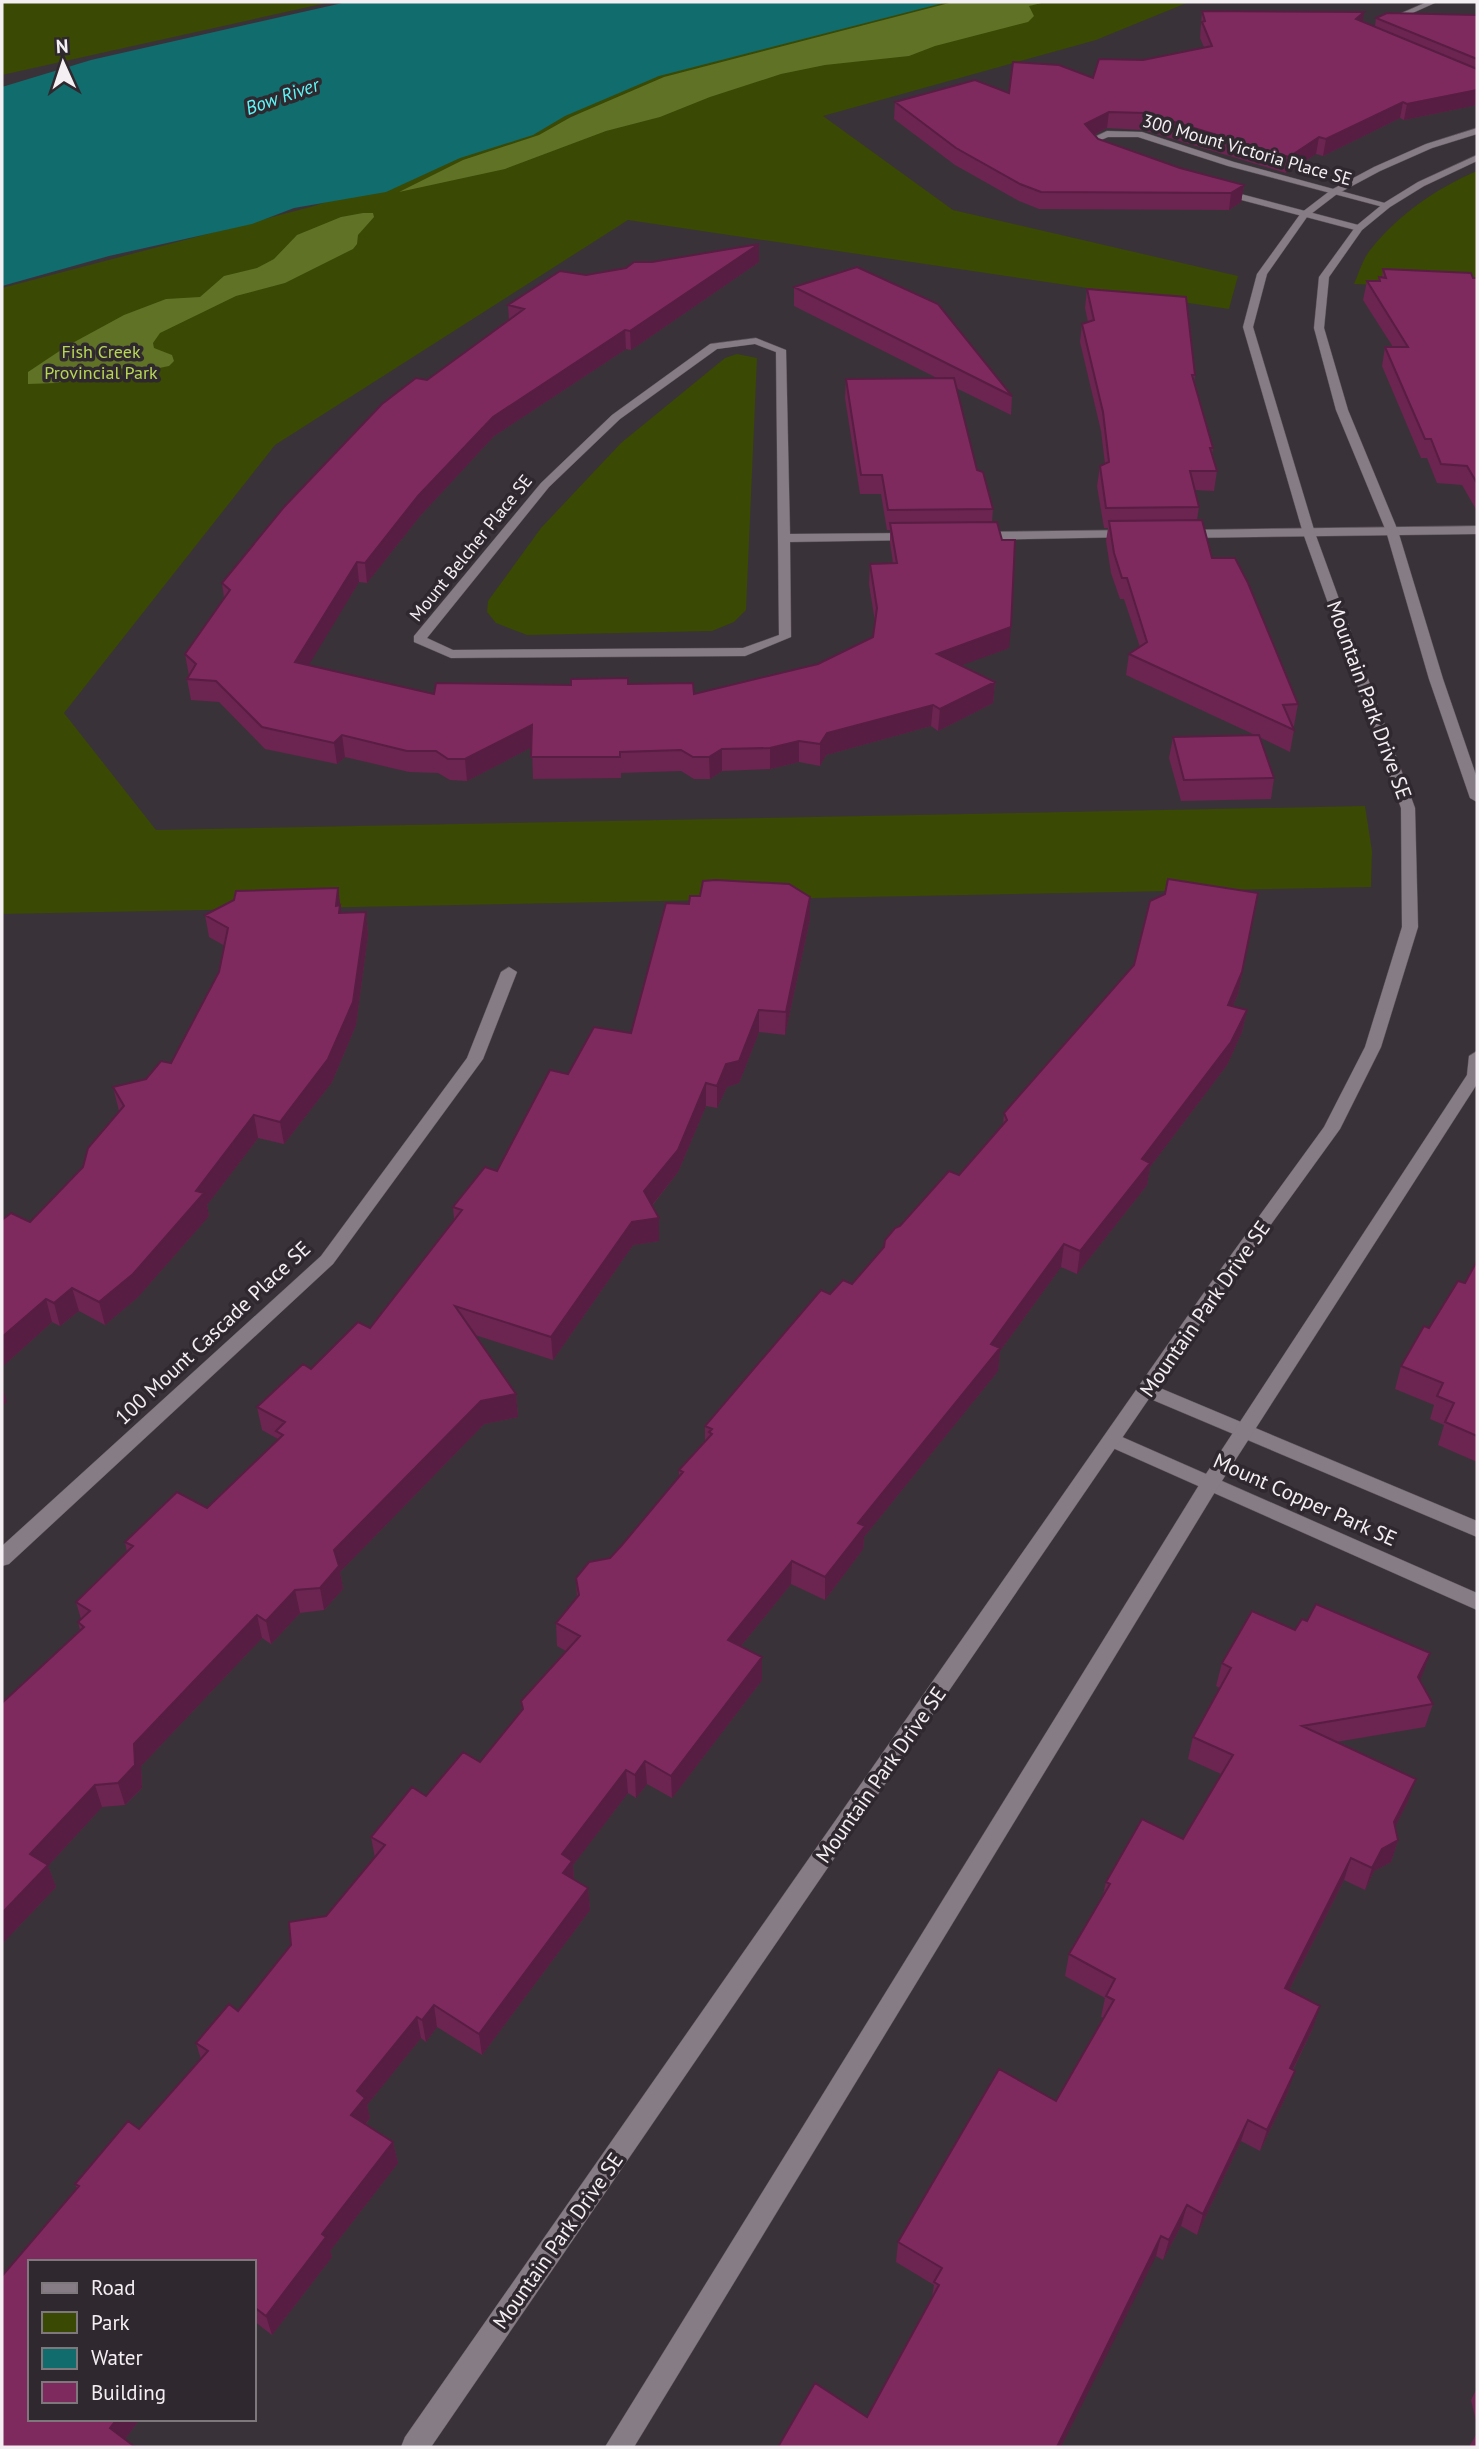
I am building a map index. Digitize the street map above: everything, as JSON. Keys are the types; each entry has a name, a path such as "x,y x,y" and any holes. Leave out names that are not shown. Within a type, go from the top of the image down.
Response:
{"street":[{"path":"1372,28 1433,2"},
{"name":"Mountain Park Drive SE","path":"415,2447 1216,1288 1332,1129 1373,1047 1410,927 1408,808 1309,533 1248,327 1262,275 1276,251 1304,215 1334,192 1429,146 1477,131"},
{"name":"300 Mount Victoria Place SE","path":"1112,155 1100,151 1090,141 1107,134 1139,134 1231,164 1387,205"},
{"path":"1477,158 1433,178 1387,205 1359,228 1324,277 1318,328 1342,410 1392,531 1436,679 1477,798"},
{"path":"1206,188 1359,228"},
{"name":"Mount Belcher Place SE","path":"756,341 782,350 785,538 785,637 745,652 451,654 419,639 545,485 616,417 714,346 756,341"},
{"path":"1176,534 1477,530"},
{"path":"961,536 1136,534"},
{"path":"785,538 921,537"},
{"name":"100 Mount Cascade Place SE","path":"2,1558 327,1261 475,1059 509,972"},
{"path":"618,2447 1211,1482 1475,1074 1477,1056"},
{"name":"Mount Copper Park SE","path":"1148,1390 1477,1529"},
{"name":"Mount Copper Park SE","path":"1113,1440 1477,1602"}],"green space":[{"path":"2,2 331,2 2,75"},
{"name":"Fish Creek Provincial Park","path":"924,2 1189,2 1096,40 823,116 953,210 1238,276 1229,309 628,220 275,445 64,713 156,830 1365,806 1372,851 1371,887 2,914 2,288 314,206 421,171 670,71 857,24"},
{"path":"953,2 1046,2 1029,6 1034,16 1028,22 935,46 909,56 825,65 781,74 710,97 660,117 606,131 505,169 399,192 463,160 539,135 571,117 664,77"},
{"path":"1477,171 1477,289 1354,284 1368,253 1394,224 1433,194"},
{"name":"Fish Creek Provincial Park","path":"373,213 374,217 358,235 353,249 285,283 236,296 160,333 153,343 154,348 172,355 174,361 169,366 140,372 104,365 57,383 28,384 28,372 67,346 124,315 166,299 200,297 224,276 257,268 274,259 297,235 341,217"},
{"path":"737,354 757,358 746,610 734,622 712,631 527,635 496,623 487,612 488,601 541,528 621,443 725,358"}],"water":[{"name":"Bow River","path":"347,2 947,2 659,76 565,116 533,135 460,158 386,192 294,208 252,224 109,256 2,286 2,87 91,60"}],"building":[{"path":"1202,11 1364,12 1356,19 1477,69 1477,90 1407,104 1403,102 1326,139 1319,137 1289,157 1145,113 1109,112 1085,124 1098,139 1180,168 1244,185 1231,193 1041,192 1020,184 956,148 895,102 975,80 1009,93 1013,62 1059,65 1093,78 1099,59 1143,60 1212,46 1202,22 1205,21"},
{"path":"1387,13 1477,15 1477,59 1376,18"},
{"path":"759,244 630,331 625,330 493,417 418,496 365,563 357,562 295,662 434,694 436,683 571,685 571,679 628,678 628,684 693,683 694,694 818,664 873,637 877,608 870,564 897,563 890,523 997,522 1002,540 1015,540 1011,627 937,654 995,682 940,709 933,705 827,733 820,744 799,741 770,748 722,749 709,757 693,757 681,750 620,752 620,757 531,757 532,725 465,759 448,759 436,751 407,751 342,735 334,743 262,727 216,681 187,679 196,664 185,654 230,590 222,583 284,507 382,404 416,378 427,380 524,309 508,305 560,271 586,275 626,268 634,262 652,262"},
{"path":"857,267 938,304 1012,396 794,287"},
{"path":"1383,269 1471,273 1473,278 1477,278 1477,483 1467,466 1441,464 1431,439 1425,439 1385,347 1408,347 1367,281 1386,278"},
{"path":"1087,289 1186,297 1195,375 1192,375 1217,471 1190,471 1199,507 1106,508 1100,466 1109,462 1103,412 1082,324 1094,320"},
{"path":"954,378 977,470 983,472 993,509 888,510 882,475 861,475 846,379"},
{"path":"1202,520 1212,558 1235,558 1248,583 1298,704 1283,705 1294,730 1129,654 1147,642 1127,578 1122,578 1114,553 1109,521"},
{"path":"1259,735 1274,778 1184,780 1173,737"},
{"path":"1168,879 1258,893 1242,972 1228,1005 1247,1010 1231,1042 1142,1159 1150,1163 1080,1251 1064,1244 991,1344 1000,1348 858,1523 865,1526 825,1577 792,1561 728,1640 762,1657 671,1776 645,1761 635,1775 626,1770 562,1854 572,1861 563,1873 588,1888 479,2034 434,2005 422,2020 417,2017 357,2091 365,2098 351,2115 393,2142 322,2234 326,2237 266,2316 256,2308 256,2260 28,2260 28,2421 115,2421 110,2428 135,2447 2,2447 2,2276 79,2186 75,2184 128,2121 139,2129 208,2051 196,2043 229,2004 238,2011 291,1945 289,1922 326,1916 385,1845 371,1837 412,1787 426,1796 463,1752 480,1762 523,1709 521,1701 580,1636 556,1623 579,1595 576,1578 589,1562 610,1558 622,1545 683,1472 679,1470 712,1434 709,1432 712,1429 705,1426 821,1290 830,1294 843,1280 852,1284 884,1247 885,1240 895,1228 900,1226 949,1171 959,1175 1007,1120 1004,1113 1134,965 1150,901 1165,894"},
{"path":"703,881 789,884 810,897 786,1012 759,1010 739,1061 726,1064 717,1086 706,1083 678,1150 644,1191 659,1218 632,1222 551,1337 455,1306 516,1394 481,1401 334,1550 339,1566 320,1588 295,1590 266,1621 257,1615 134,1744 135,1765 118,1783 95,1785 30,1854 48,1865 2,1913 2,1703 84,1627 78,1622 90,1611 76,1602 133,1546 125,1542 177,1492 207,1508 283,1435 276,1431 285,1422 257,1407 303,1364 311,1369 358,1322 370,1328 462,1210 453,1207 485,1167 497,1171 550,1070 568,1074 594,1027 631,1033 666,903 689,904 690,896 700,896"},
{"path":"338,888 336,906 340,905 339,913 366,912 353,1002 328,1059 280,1122 254,1115 196,1191 204,1193 133,1274 99,1302 72,1288 54,1303 46,1299 2,1337 2,1220 11,1213 30,1222 83,1167 88,1148 124,1106 113,1087 146,1079 161,1061 171,1063 219,972 228,928 205,915 234,900 236,891"},
{"path":"1477,1261 1477,1436 1445,1422 1454,1403 1437,1396 1443,1383 1401,1366 1424,1326 1429,1328 1458,1281 1465,1283"},
{"path":"1316,1604 1430,1653 1418,1677 1433,1704 1302,1726 1416,1779 1394,1822 1398,1840 1382,1849 1372,1868 1351,1858 1285,1988 1320,2006 1290,2068 1295,2071 1267,2130 1248,2120 1203,2214 1187,2205 1169,2240 1161,2236 1057,2447 778,2447 815,2383 867,2417 939,2285 934,2282 942,2268 898,2242 999,2069 1056,2101 1114,2000 1106,1996 1115,1979 1069,1954 1110,1884 1106,1882 1142,1819 1183,1839 1233,1755 1193,1737 1231,1668 1222,1663 1252,1611 1295,1630 1302,1619 1307,1621"}]}
